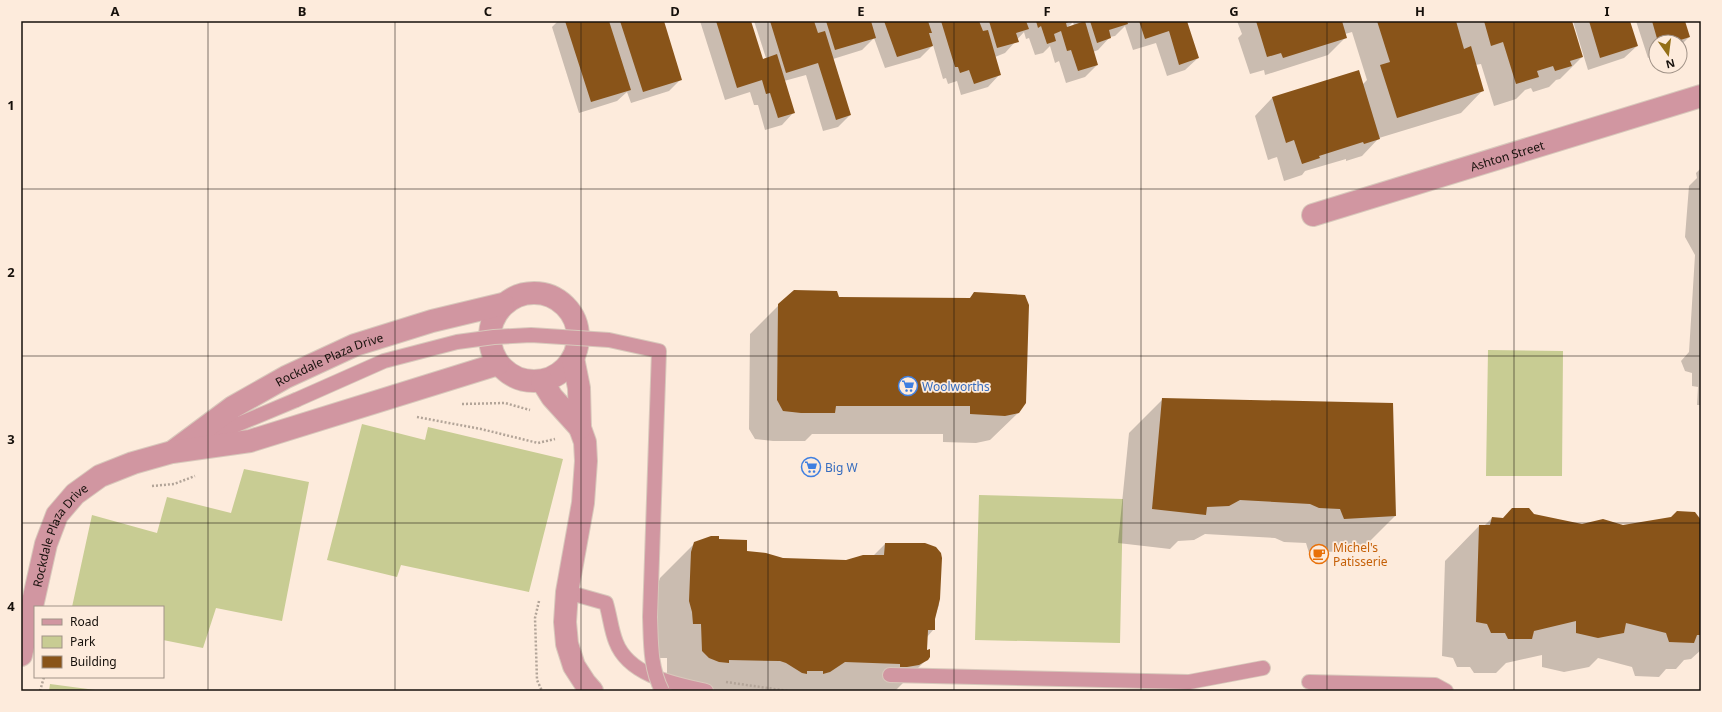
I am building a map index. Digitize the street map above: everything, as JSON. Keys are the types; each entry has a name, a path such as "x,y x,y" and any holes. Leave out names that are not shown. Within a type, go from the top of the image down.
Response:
{"street":[{"name":"Ashton Street","path":"1312,215 1701,96"},
{"path":"529,292 544,293 557,298 569,308 576,321 579,333 578,346 573,358 560,372 542,381 529,381 517,378 498,364 492,352 489,339 490,327 495,314 503,304 515,296 529,292"},
{"name":"Rockdale Plaza Drive","path":"172,452 233,407 286,377 355,345 432,321 503,304"},
{"path":"571,433 579,388 573,358"},
{"name":"Rockdale Plaza Drive","path":"21,655 46,544 57,515 75,494 100,476 133,463 172,452 250,441 498,364"},
{"path":"542,381 571,433 585,442 586,461 583,503 568,592 565,622 567,644 574,666 592,691"}],"lane":[{"path":"172,452 384,361 457,342 494,337 531,335 609,340 659,350 650,617 651,658 654,672 662,691"},
{"path":"568,592 606,603 616,643 627,659 641,670 673,684 706,691"},
{"path":"890,675 1189,682 1263,668"},
{"path":"1309,682 1435,685 1446,691"}],"path":[{"path":"458,404 505,404 535,411"},
{"path":"413,416 482,429 538,443 571,433"},
{"path":"151,486 174,484 196,476"},
{"path":"540,596 535,618 537,680 542,691"},
{"path":"40,691 44,678"},
{"path":"724,682 788,691"}],"green space":[{"path":"1488,350 1563,351 1562,476 1486,476"},
{"path":"362,424 425,440 428,427 563,459 529,592 401,565 397,577 327,560"},
{"path":"244,469 309,482 282,621 216,608 203,648 164,640 164,606 72,606 92,515 157,533 167,497 231,513"},
{"path":"979,495 1123,499 1120,643 975,640"},
{"path":"50,684 103,691 49,691"}],"building":[{"path":"565,21 609,21 631,90 591,102"},
{"path":"620,21 664,21 682,80 643,92"},
{"path":"716,21 751,21 763,59 777,54 795,113 778,118 770,93 766,94 762,80 737,88"},
{"path":"770,21 814,21 818,33 825,31 851,115 836,120 818,63 786,73"},
{"path":"826,21 871,21 876,38 835,50"},
{"path":"884,21 928,21 932,33 929,33 933,46 897,57"},
{"path":"941,21 979,21 983,31 988,30 1001,75 974,84 969,70 960,73 958,67 955,67"},
{"path":"989,21 1026,21 1029,29 1016,33 1019,42 997,48"},
{"path":"1036,21 1071,21 1066,23 1067,27 1085,21 1098,65 1078,71 1071,50 1067,51 1061,31 1054,34 1056,41 1047,44 1041,26 1038,28"},
{"path":"1090,21 1127,21 1128,24 1109,30 1111,38 1097,43"},
{"path":"1139,21 1187,21 1199,58 1179,65 1169,31 1145,39"},
{"path":"1256,21 1342,21 1347,38 1283,58 1281,53 1267,57"},
{"path":"1377,21 1456,21 1464,49 1471,46 1484,91 1397,118 1380,65 1390,62"},
{"path":"1484,21 1572,21 1583,57 1570,61 1572,66 1555,71 1553,66 1537,71 1539,77 1516,84 1503,42 1491,46"},
{"path":"1589,21 1630,21 1638,46 1600,58"},
{"path":"1652,21 1685,21 1690,37 1688,38 1688,34 1656,34"},
{"path":"1359,70 1380,139 1364,144 1363,142 1319,156 1320,158 1302,164 1294,140 1286,143 1272,97"},
{"path":"794,290 837,291 839,297 970,298 974,292 1025,295 1029,305 1026,403 1019,413 1005,416 970,414 970,406 836,406 835,413 801,413 783,411 777,400 778,304"},
{"path":"1162,398 1393,403 1396,516 1344,519 1340,509 1319,508 1310,504 1240,500 1229,506 1207,507 1206,515 1152,509"},
{"path":"1512,508 1529,508 1534,514 1582,524 1603,519 1623,525 1671,517 1677,511 1695,512 1701,520 1701,635 1697,635 1694,643 1669,642 1666,633 1626,623 1624,633 1598,638 1576,633 1576,621 1534,631 1532,639 1508,639 1505,633 1491,633 1487,624 1476,622 1479,525 1490,525 1492,517 1503,518"},
{"path":"711,536 719,536 719,539 747,540 747,551 766,553 783,558 846,560 863,555 884,555 885,543 925,543 936,547 941,553 942,558 940,599 935,619 935,630 928,630 927,650 930,649 930,657 928,660 919,665 907,667 900,667 900,664 845,662 830,672 823,674 823,671 807,671 807,674 802,673 780,661 729,660 729,663 719,662 709,658 702,651 701,624 693,624 689,601 691,552 694,542"}],"place":[{"name":"Woolworths","path":"908,386"},
{"name":"Big W","path":"811,467"},
{"name":"Michel's Patisserie","path":"1319,554"}]}
